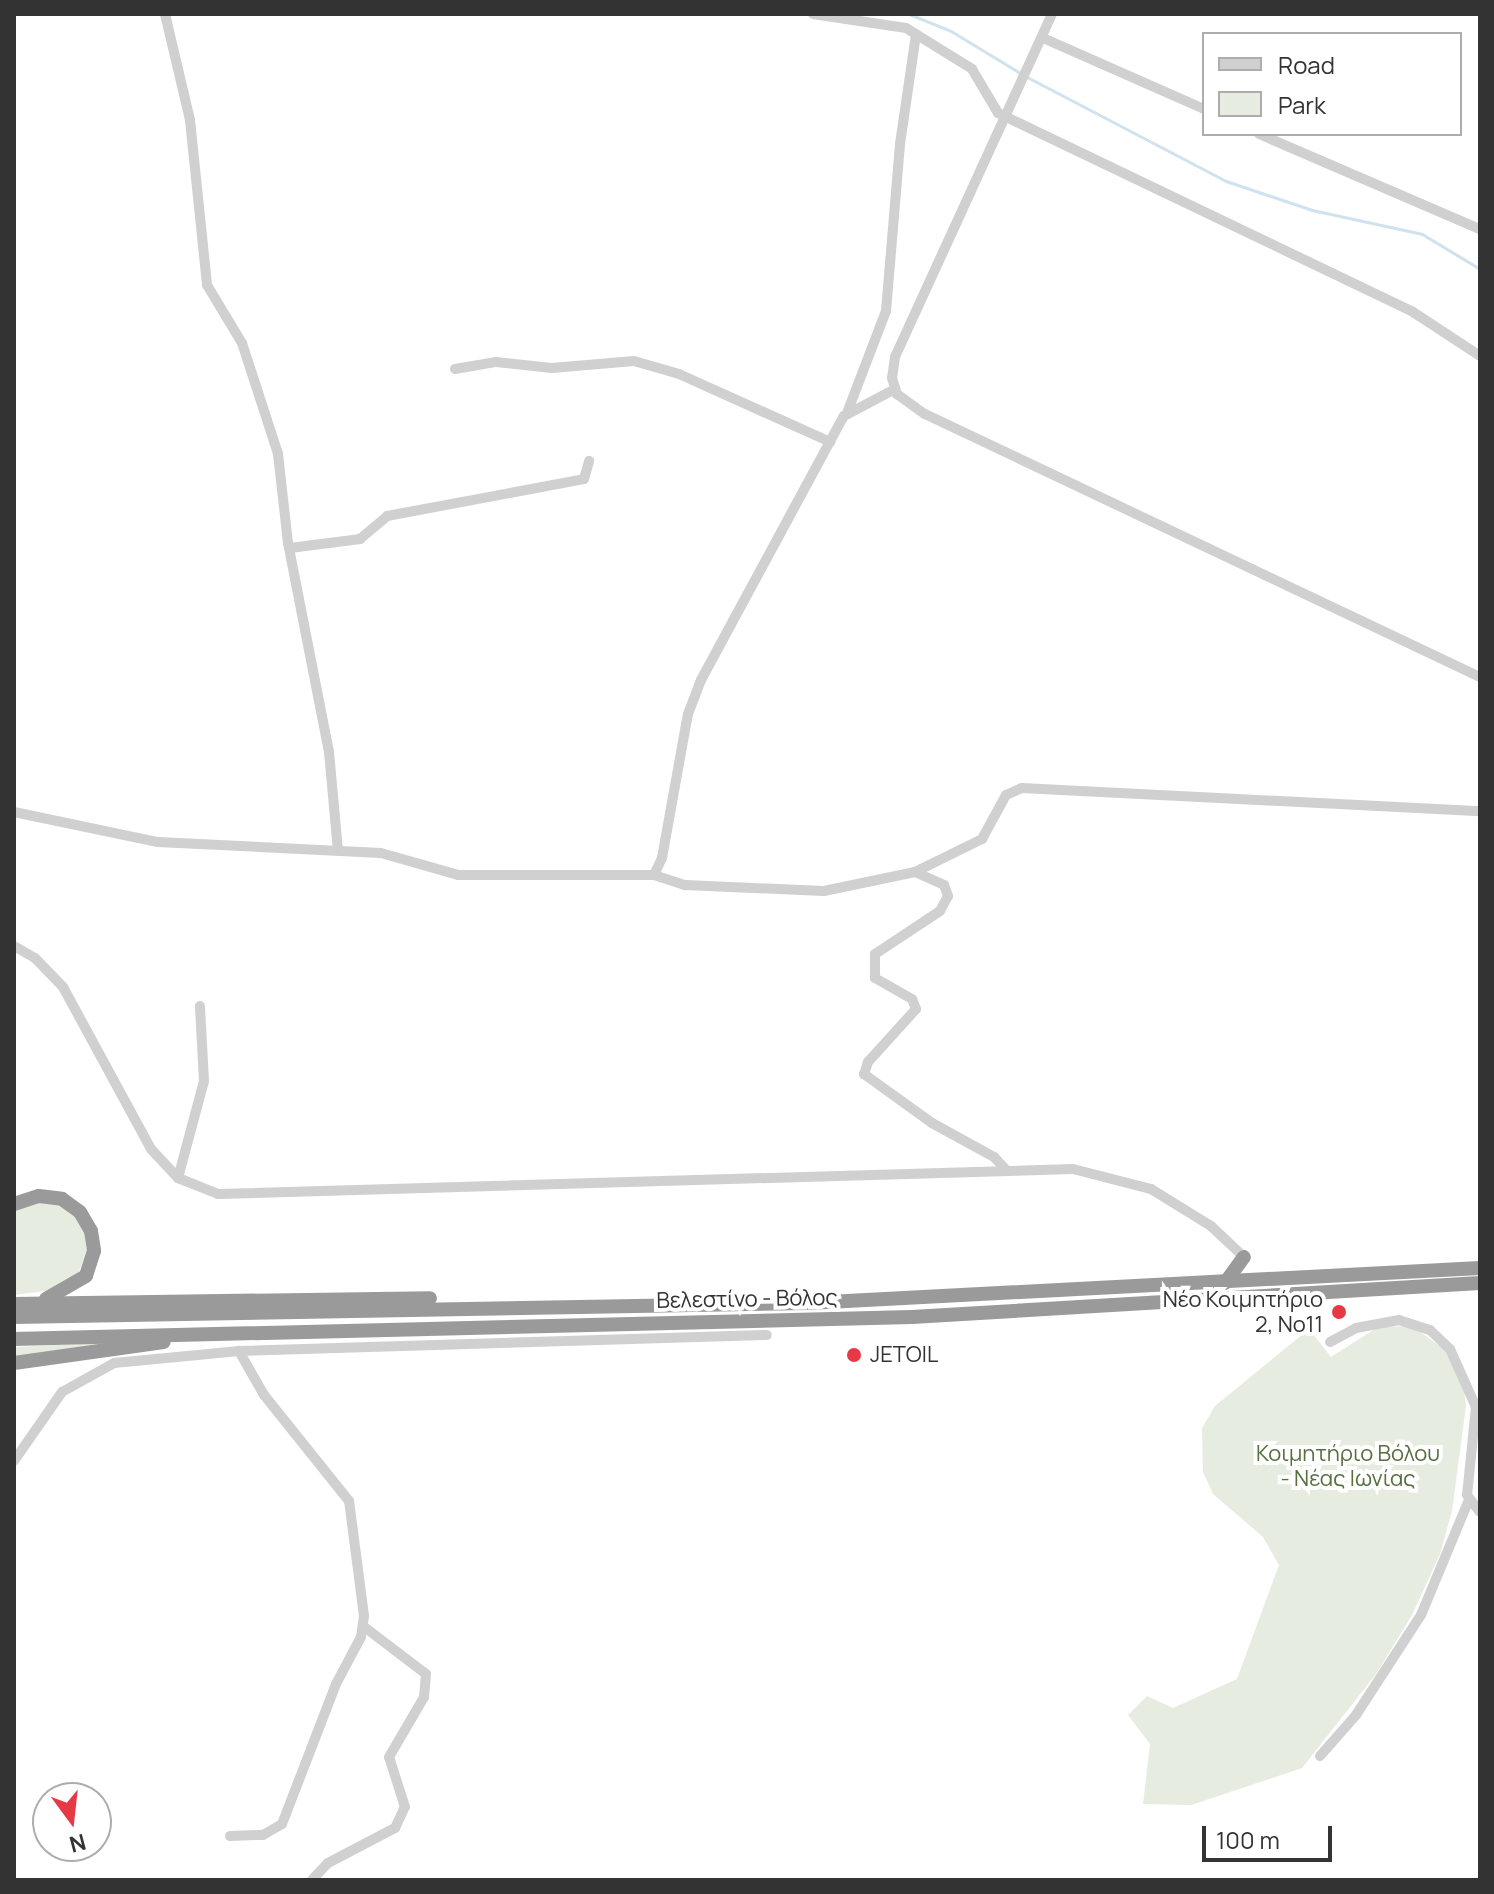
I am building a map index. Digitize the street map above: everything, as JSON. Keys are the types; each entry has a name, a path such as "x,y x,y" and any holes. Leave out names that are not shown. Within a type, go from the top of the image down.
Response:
{"highway":[{"path":"14,1204 46,1196 75,1207 91,1231 90,1267 68,1291 18,1304"},
{"path":"1225,1283 1244,1257 1260,1281"},
{"name":"Βελεστίνο - Βόλος","path":"14,1317 809,1303 1480,1268"},
{"name":"Βελεστίνο - Βόλος","path":"14,1339 912,1317 1480,1283"},
{"path":"18,1304 475,1298 566,1305"},
{"path":"14,1363 241,1332"}],"street":[{"path":"165,14 190,120 207,285 239,336 268,419 329,752 338,851"},
{"path":"1052,14 895,357 895,389 910,406 933,419 1480,677"},
{"path":"820,15 886,21 916,34 972,69 995,110 1413,312 1480,356"},
{"path":"654,875 662,858 694,694 847,413 886,311 900,144 916,34"},
{"path":"1043,38 1202,108"},
{"path":"1264,136 1480,229"},
{"path":"455,369 496,362 552,368 634,361 679,374 830,442"},
{"path":"847,413 895,389"},
{"path":"290,548 360,539 387,516 584,479 589,461"},
{"path":"14,812 120,837 396,855 458,875 654,875 685,885 824,891 915,872 982,839 1006,795 1022,788 1480,811"},
{"path":"915,872 929,874 944,885 947,901 875,954 875,978 912,999 916,1009 868,1062 864,1074 932,1123 994,1157 1005,1169"},
{"path":"14,946 35,958 63,987 151,1149 178,1178 218,1194 243,1196 1073,1169 1124,1178 1193,1212 1244,1257"},
{"path":"178,1178 204,1081 200,1006"},
{"path":"1320,1756 1356,1715 1421,1615 1468,1502 1476,1407 1450,1349 1422,1326 1399,1320 1356,1328 1330,1342"},
{"path":"690,1323 690,1339"},
{"path":"14,1461 54,1401 91,1371 126,1361 239,1351 767,1335"},
{"path":"230,1836 263,1835 282,1824 363,1626 349,1501 264,1395 239,1351"},
{"path":"1468,1502 1480,1512"},
{"path":"312,1880 328,1863 395,1828 405,1807 389,1757 424,1697 426,1674 363,1626"}],"green space":[{"path":"32,1202 59,1204 79,1219 90,1244 78,1274 52,1290 14,1295 14,1210"},
{"name":"Κοιμητήριο Βόλου - Νέας Ιωνίας","path":"1412,1326 1445,1350 1463,1382 1466,1406 1452,1511 1440,1554 1412,1615 1376,1674 1302,1768 1191,1805 1143,1804 1150,1744 1128,1715 1147,1696 1173,1708 1237,1679 1279,1565 1263,1537 1213,1494 1203,1472 1202,1428 1215,1406 1309,1329 1331,1357 1378,1327"},
{"path":"127,1342 14,1359 14,1347"}],"waterway":[{"path":"909,14 951,31 1020,73"},
{"path":"1027,77 1226,181 1312,210 1422,234 1480,269"}],"place":[{"name":"Νέο Κοιμητήριο 2, Νο11","path":"1339,1312"},
{"name":"JETOIL","path":"854,1355"}]}
